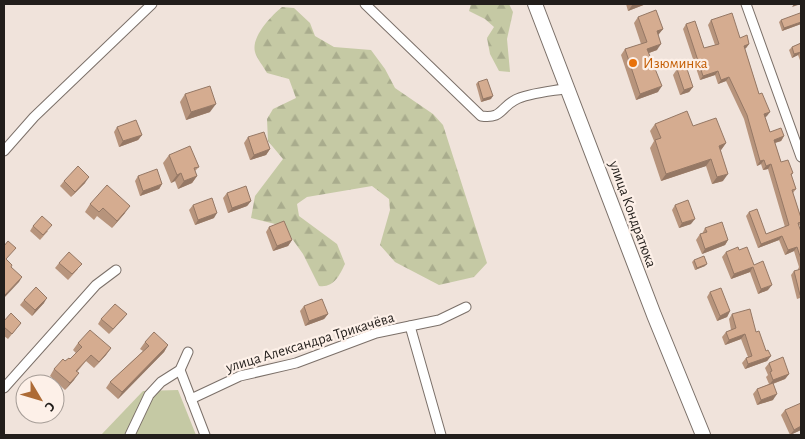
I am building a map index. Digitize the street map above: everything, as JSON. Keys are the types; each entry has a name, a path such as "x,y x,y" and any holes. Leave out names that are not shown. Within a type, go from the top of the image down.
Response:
{"main road":[{"name":"улица Кондратюка","path":"535,4 643,287 703,435"}],"street":[{"path":"4,151 34,117 152,4"},
{"path":"365,4 481,116 489,117 499,114 514,100 568,88"},
{"path":"746,4 801,157"},
{"path":"4,388 96,286 116,270"},
{"name":"улица Александра Трикачёва","path":"191,399 240,376 296,362 376,333 439,320 466,306"},
{"path":"410,326 441,435"},
{"path":"130,435 149,395 161,382 180,370 188,352"},
{"path":"180,370 205,435"}],"green space":[{"path":"471,4 509,4 513,12 507,39 510,72 499,71 490,54 487,38 494,27 485,19 469,11"},
{"path":"282,7 294,8 310,23 315,36 334,47 371,50 385,69 395,88 433,114 443,125 487,263 474,277 439,285 395,262 380,245 390,210 389,199 372,186 307,197 297,204 299,216 337,244 345,264 341,273 329,285 319,286 303,254 283,226 251,218 255,196 283,159 268,141 267,119 273,109 296,98 289,79 267,73 255,52 256,40 259,34 268,21"},
{"path":"178,390 196,435 101,435 143,391"}],"building":[{"path":"656,10 663,29 657,31 661,44 647,49 662,86 640,94 625,49 647,42 638,17"},
{"path":"732,13 740,38 747,35 749,44 744,46 759,94 762,93 770,112 764,114 770,132 781,128 784,136 774,140 781,162 788,160 793,173 791,174 796,189 792,190 801,218 801,222 798,223 801,232 801,259 797,247 788,250 782,236 761,244 749,212 757,209 766,234 789,225 771,164 766,166 764,160 760,161 747,115 729,77 721,80 718,71 703,76 686,24 695,21 704,48 719,44 711,20"},
{"path":"800,13 801,22 784,28 781,20"},
{"path":"801,43 801,52 794,54 792,47"},
{"path":"686,66 693,87 684,90 677,69"},
{"path":"487,79 493,96 483,99 478,82"},
{"path":"210,86 216,104 191,112 185,94"},
{"path":"687,111 693,126 716,118 726,143 719,146 728,174 717,177 711,159 666,174 655,140 661,138 655,124"},
{"path":"136,120 142,135 123,141 117,127"},
{"path":"264,132 270,149 254,155 248,137"},
{"path":"190,146 199,167 194,168 197,176 184,181 181,173 177,175 169,155"},
{"path":"78,166 89,177 75,192 64,181"},
{"path":"157,169 162,184 143,191 138,176"},
{"path":"107,185 130,206 117,221 103,208 99,212 90,204"},
{"path":"246,186 251,201 232,208 227,193"},
{"path":"212,198 217,213 198,220 193,205"},
{"path":"688,200 695,219 682,223 675,205"},
{"path":"42,216 52,225 43,235 33,226"},
{"path":"284,221 292,240 277,246 269,227"},
{"path":"722,222 728,240 705,249 700,234 707,232 705,228"},
{"path":"8,241 16,248 6,259 12,265 11,267 22,277 4,296 4,246"},
{"path":"738,247 739,250 747,247 754,265 763,261 772,285 761,289 753,267 734,274 726,252"},
{"path":"69,252 82,264 72,274 59,263"},
{"path":"704,256 707,264 697,268 694,260"},
{"path":"801,269 801,295 800,295 794,271"},
{"path":"36,287 47,298 35,310 24,300"},
{"path":"721,288 730,311 720,316 710,292"},
{"path":"322,299 328,314 309,321 304,306"},
{"path":"115,304 127,314 113,329 101,319"},
{"path":"750,309 756,332 759,331 766,351 768,350 771,356 748,364 746,358 752,356 745,334 729,340 726,332 736,328 732,314"},
{"path":"11,313 21,323 12,334 4,327 4,321"},
{"path":"90,330 111,348 99,362 91,355 76,371 79,373 70,383 65,379 65,374 60,374 54,369 63,359 65,361 70,359 82,347 78,343"},
{"path":"154,332 168,345 122,392 110,382 149,346 145,342"},
{"path":"783,357 789,374 773,380 769,363"},
{"path":"773,383 777,394 761,400 757,389"},
{"path":"801,403 801,426 794,430 785,410"}],"place":[{"name":"Изюминка","path":"633,63"}]}
